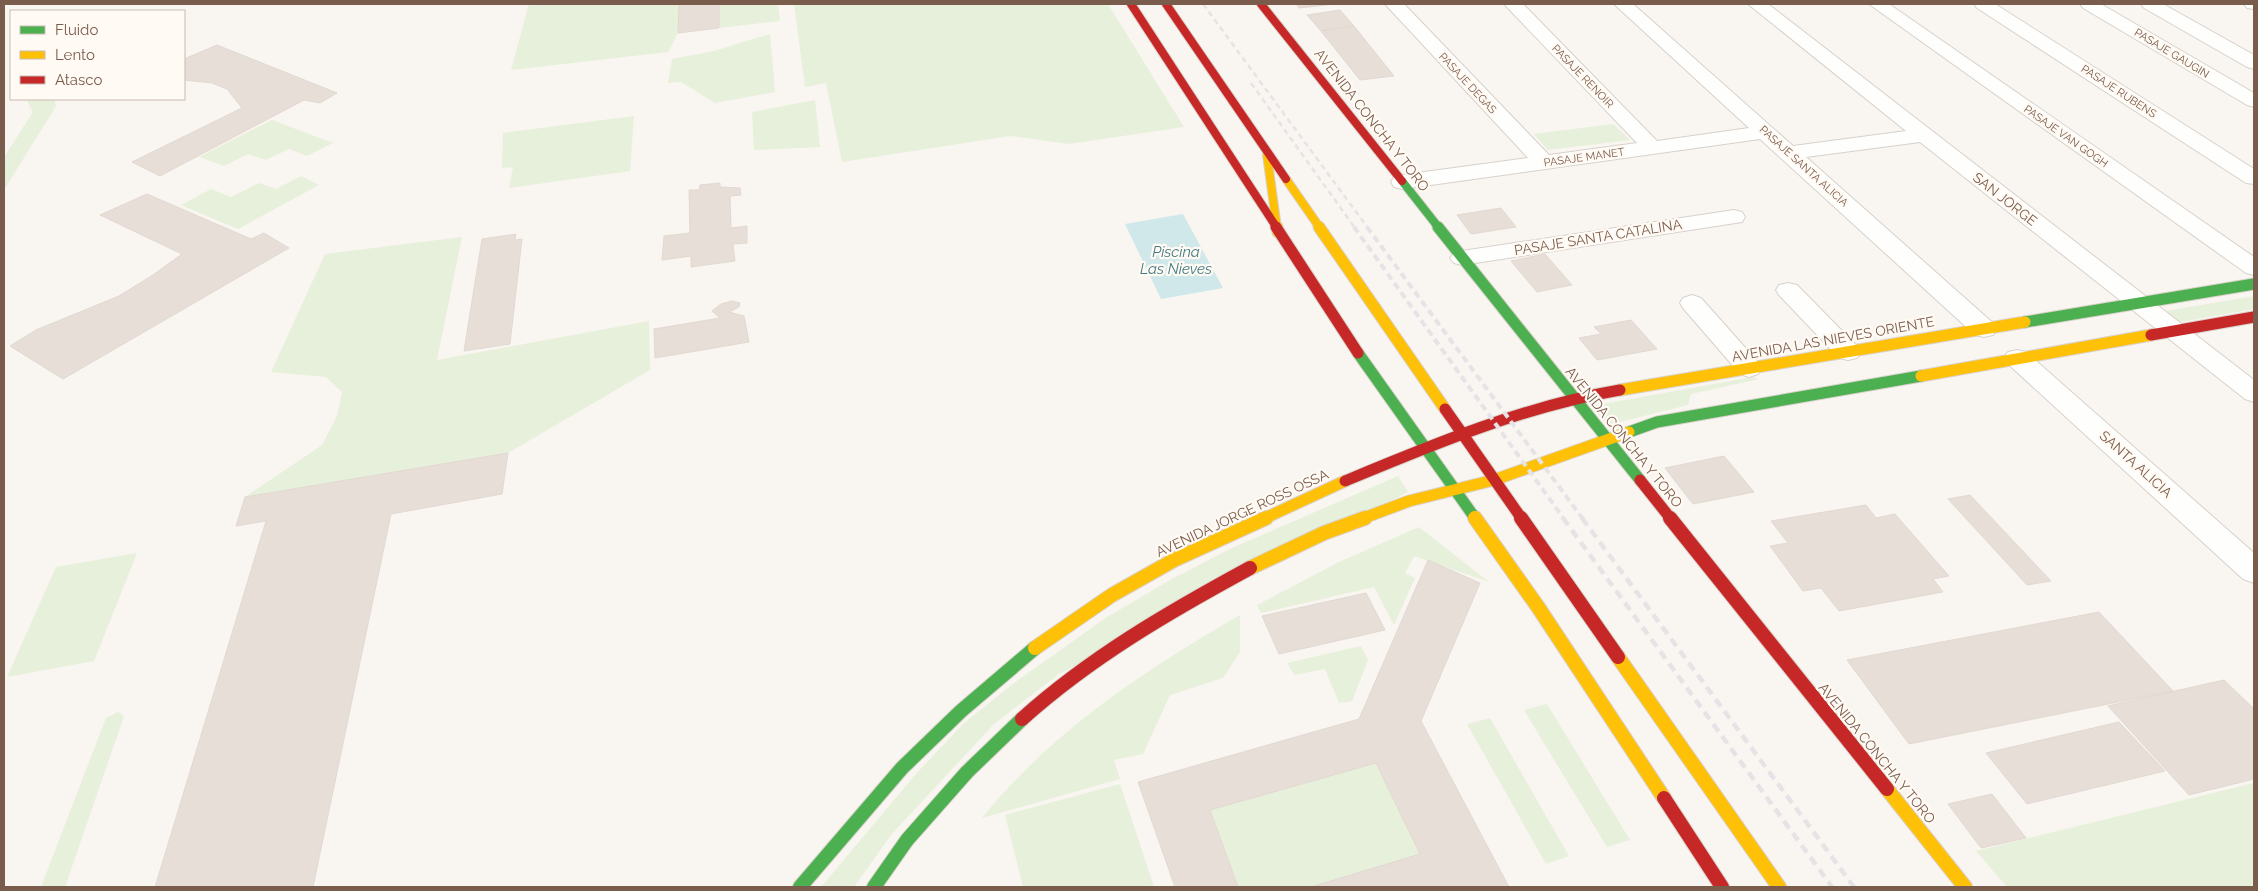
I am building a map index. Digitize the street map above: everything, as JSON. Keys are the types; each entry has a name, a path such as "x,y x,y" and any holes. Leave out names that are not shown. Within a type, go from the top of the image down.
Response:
{"street":[{"path":"1131,4 1278,232 1424,448 1538,607 1722,887"},
{"path":"1166,4 1494,480 1780,887"},
{"name":"AVENIDA CONCHA Y TORO","path":"1261,4 1573,398 1965,887"},
{"name":"PASAJE DEGAS","path":"1394,4 1543,162"},
{"name":"PASAJE RENOIR","path":"1513,4 1652,147"},
{"name":"PASAJE SANTA ALICIA","path":"1623,4 1984,329"},
{"name":"SAN JORGE","path":"1756,4 2254,393"},
{"name":"PASAJE VAN GOGH","path":"1878,4 2254,268"},
{"name":"PASAJE RUBENS","path":"1983,4 2254,178"},
{"name":"PASAJE GAUGIN","path":"2089,4 2254,101"},
{"path":"2150,4 2254,63"},
{"name":"PASAJE MANET","path":"1402,182 1765,132"},
{"path":"1789,153 1924,135"},
{"path":"1266,149 1278,232"},
{"name":"PASAJE SANTA CATALINA","path":"1462,258 1734,217"},
{"name":"AVENIDA LAS NIEVES ORIENTE","path":"1424,448 1573,398 2254,284"},
{"path":"1788,290 1848,352"},
{"path":"1692,303 1761,367 1784,377"},
{"path":"874,887 907,840 972,766 1025,716 1111,649 1169,611 1276,554 1409,501 1494,480 1664,420 1797,392 2017,358 2254,316"},
{"name":"SANTA ALICIA","path":"2017,358 2254,570"},
{"name":"AVENIDA JORGE ROSS OSSA","path":"800,887 902,768 962,711 1029,652 1112,595 1174,560 1323,490 1424,448"}],"green space":[{"path":"529,4 679,4 678,33 668,52 511,70"},
{"path":"719,4 778,4 780,21 719,28"},
{"path":"794,4 1108,4 1184,127 1069,144 1010,136 842,162 826,83 805,87"},
{"path":"770,34 775,92 715,103 681,82 668,83 672,59 714,51"},
{"path":"27,100 54,100 56,106 4,190 4,157 33,112"},
{"path":"815,100 820,147 754,150 752,112"},
{"path":"634,116 630,171 509,188 513,167 502,168 503,133"},
{"path":"272,120 333,143 307,156 289,149 266,160 248,154 224,166 199,157"},
{"path":"1613,124 1630,140 1548,150 1534,134"},
{"path":"301,176 319,185 238,229 181,205 211,189 231,197 259,183 276,189"},
{"path":"462,237 437,360 649,321 650,370 508,453 245,497 322,445 337,416 342,392 326,377 271,372 325,254"},
{"path":"2254,296 2254,309 2174,323 2160,312"},
{"path":"1753,377 1759,379 1691,394 1688,405 1608,425 1592,406"},
{"path":"1398,476 1408,492 1059,674 994,724 891,835 854,887 821,887 915,775 963,724 1014,683 1107,617 1172,579 1232,548"},
{"path":"1419,527 1489,582 1414,556 1405,573 1415,578 1394,625 1374,587 1261,613 1257,605 1337,563"},
{"path":"137,553 94,661 7,677 56,567"},
{"path":"1240,615 1240,652 1223,678 1170,695 1143,754 1114,760 1120,779 982,818 1009,787 1069,730 1101,705 1169,658"},
{"path":"1361,646 1368,660 1352,701 1339,703 1325,669 1294,675 1287,663"},
{"path":"1547,704 1630,840 1607,847 1524,710"},
{"path":"118,712 124,716 65,887 41,887 106,718"},
{"path":"1490,718 1569,856 1546,864 1467,724"},
{"path":"1376,763 1420,854 1311,887 1238,887 1210,810"},
{"path":"2254,783 2254,887 2007,887 1976,851"},
{"path":"1120,784 1154,887 1023,887 1005,815"}],"water":[{"name":"Piscina Las Nieves","path":"1183,214 1223,288 1161,299 1125,224"}],"building":[{"path":"679,4 719,4 719,28 678,33"},
{"path":"1296,4 1335,4 1299,8"},
{"path":"1340,10 1354,26 1321,31 1307,15"},
{"path":"1354,26 1394,76 1360,80 1321,31"},
{"path":"217,45 337,93 320,103 304,100 160,176 132,162 242,108 227,89 212,83 185,80 185,59"},
{"path":"720,183 720,187 740,188 741,195 730,196 731,228 747,226 747,243 733,244 735,261 691,267 691,256 662,260 664,236 690,233 689,190 699,190 700,185"},
{"path":"147,194 251,239 264,233 289,248 63,379 10,346 36,330 119,296 182,254 100,215"},
{"path":"1501,208 1516,227 1471,234 1457,215"},
{"path":"516,234 515,240 522,239 510,344 464,351 482,239"},
{"path":"1545,254 1572,285 1537,292 1511,261"},
{"path":"732,301 740,303 739,307 729,312 744,316 749,342 655,358 654,329 720,318 712,311 721,304"},
{"path":"1631,320 1657,349 1597,360 1579,338 1601,334 1594,327"},
{"path":"508,453 502,494 391,514 313,887 155,887 266,521 236,526 245,497"},
{"path":"1724,456 1754,492 1693,504 1665,468"},
{"path":"1970,495 2051,581 2027,585 1948,499"},
{"path":"1866,505 1876,518 1895,514 1949,576 1933,579 1943,592 1839,611 1821,588 1803,591 1770,546 1788,543 1771,521"},
{"path":"1428,560 1480,583 1421,721 1509,887 1311,887 1420,854 1376,763 1210,810 1238,887 1175,887 1138,782 1359,719"},
{"path":"1366,593 1385,630 1279,654 1262,616"},
{"path":"2099,612 2173,691 1909,744 1847,660"},
{"path":"2224,680 2254,709 2254,779 2189,795 2108,706"},
{"path":"2119,722 2165,771 2027,804 1986,753"},
{"path":"1992,794 2026,838 1981,848 1948,804"}],"railway":[{"path":"1203,4 1368,228"},
{"path":"1251,83 1355,228"},
{"path":"1354,227 1564,519"},
{"path":"1367,227 1583,519"},
{"path":"1563,518 1832,887"},
{"path":"1582,518 1854,887"}],"traffic: fast":[{"path":"1402,181 1640,480"},
{"path":"2025,322 2254,284"},
{"path":"1358,353 1475,518"},
{"path":"1629,432 1657,422 1921,376"},
{"path":"800,887 902,768 961,711 1035,648"},
{"path":"874,887 907,840 967,772 1022,719"}],"traffic: slow":[{"path":"1267,155 1278,232"},
{"path":"1286,179 1445,409"},
{"path":"1620,390 2025,322"},
{"path":"1921,376 2151,335"},
{"path":"1250,568 1324,533 1409,501 1494,480 1629,432"},
{"path":"1035,648 1112,595 1174,560 1345,481"},
{"path":"1475,518 1538,607 1664,798"},
{"path":"1618,657 1779,887"},
{"path":"1887,789 1965,887"}],"traffic: jam":[{"path":"1131,4 1358,353"},
{"path":"1166,4 1286,179"},
{"path":"1261,4 1402,181"},
{"path":"2151,335 2254,317"},
{"path":"1345,481 1424,448 1573,398 1620,390"},
{"path":"1445,409 1618,657"},
{"path":"1640,480 1887,789"},
{"path":"1022,719 1047,696 1102,655 1190,600 1250,568"},
{"path":"1664,798 1722,887"}]}
